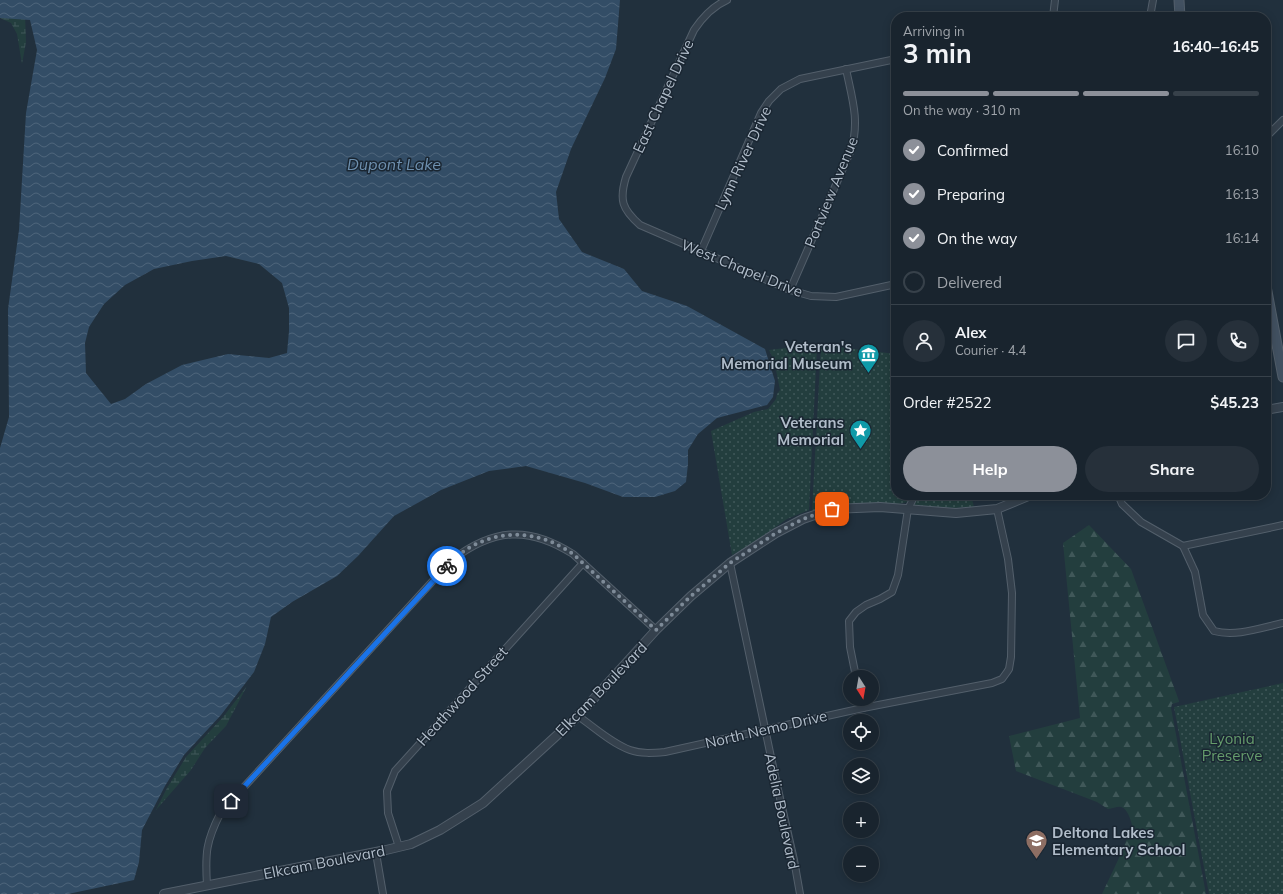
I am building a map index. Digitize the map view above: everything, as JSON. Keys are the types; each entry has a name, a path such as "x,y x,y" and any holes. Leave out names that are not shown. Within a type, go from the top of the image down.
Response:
{"main road":[{"path":"1179,0 1180,12"},
{"path":"1271,313 1283,377"}],"street":[{"name":"East Chapel Drive","path":"624,205 622,199 622,188 626,177 694,30 701,19 719,3 727,0"},
{"path":"1053,12 1054,0"},
{"path":"1151,12 1153,0"},
{"name":"Lynn River Drive","path":"701,251 761,113 769,101 781,89 800,79 891,60"},
{"name":"Portview Avenue","path":"790,290 851,150 855,137 856,122 846,69"},
{"path":"1271,131 1283,120"},
{"name":"West Chapel Drive","path":"624,205 628,215 640,225 790,290 811,296 836,297 891,285"},
{"path":"1271,409 1283,406"},
{"path":"855,670 850,647 849,621 856,612 866,605 892,592 898,576 908,509 912,500"},
{"name":"Elkcam Boulevard","path":"164,894 399,847 411,844 440,830 483,803 578,716 656,630 691,596 730,563 776,533 803,519 832,509 880,507 956,513 997,509 1020,500"},
{"path":"1120,500 1122,504 1141,522 1183,546 1195,572 1204,615 1214,631 1236,633 1283,623"},
{"name":"North Nemo Drive","path":"578,716 612,740 630,750 650,753 665,752 863,708 992,683 1002,679 1009,669 1011,657 1012,593 1008,559 997,509"},
{"path":"1183,546 1283,525"},
{"path":"207,885 206,857 209,841 212,829 221,812 452,560 468,548 485,540 505,535 526,535 557,544 573,554 656,630"},
{"name":"Heathwood Street","path":"399,847 387,806 387,791 394,771 583,563"},
{"name":"Adelia Boulevard","path":"730,563 800,894"},
{"path":"376,852 383,894"}],"green space":[{"path":"0,0 25,14 26,42 22,64 17,34 11,23 0,18"},
{"path":"821,345 891,353 891,500 908,500 907,502 889,505 847,505 812,511"},
{"path":"802,346 817,347 809,510 787,519 750,545 732,555 711,431 754,412 768,409 776,399 780,390 774,360 769,350"},
{"path":"917,500 972,500 974,507 953,508 914,506"},
{"path":"1089,525 1131,569 1179,701 1172,704 1171,708 1206,894 1102,894 1127,839 1134,837 1129,815 1124,808 1120,807 1108,809 1097,802 1016,771 1009,736 1080,718 1063,543"},
{"name":"Lyonia Preserve","path":"1283,683 1283,894 1209,894 1174,707"},
{"path":"247,686 226,726 205,748 191,770 156,810 167,788 186,757 223,717"}],"water":[{"name":"Dupont Lake","path":"0,0 620,0 616,49 605,78 571,149 556,192 559,219 582,252 624,269 642,291 687,306 765,349 775,381 773,397 767,405 717,418 698,434 688,450 686,482 675,491 655,497 623,497 585,483 526,466 489,471 441,490 394,516 358,556 337,576 292,602 271,617 265,644 254,672 221,715 184,755 165,786 142,830 139,862 134,880 68,894 0,894 0,448 9,417 8,309 19,230 26,113 37,50 30,20 0,18","holes":["226,256 259,264 282,283 289,308 287,353 269,358 228,354 182,365 146,384 125,399 111,404 86,373 85,343 89,327 104,304 125,285 154,269 192,261"]}],"way so far":[{"path":"447,566 452,560 468,548 485,540 505,535 526,535 543,539 557,544 573,554 656,630 691,596 730,563 776,533 803,519 832,509"}],"place":[{"name":"Veteran's Memorial Museum","path":"868,374"},
{"name":"Veterans Memorial","path":"860,450"},
{"name":"Deltona Lakes Elementary School","path":"1037,860"}],"route":[{"path":"231,801 447,566"}]}
